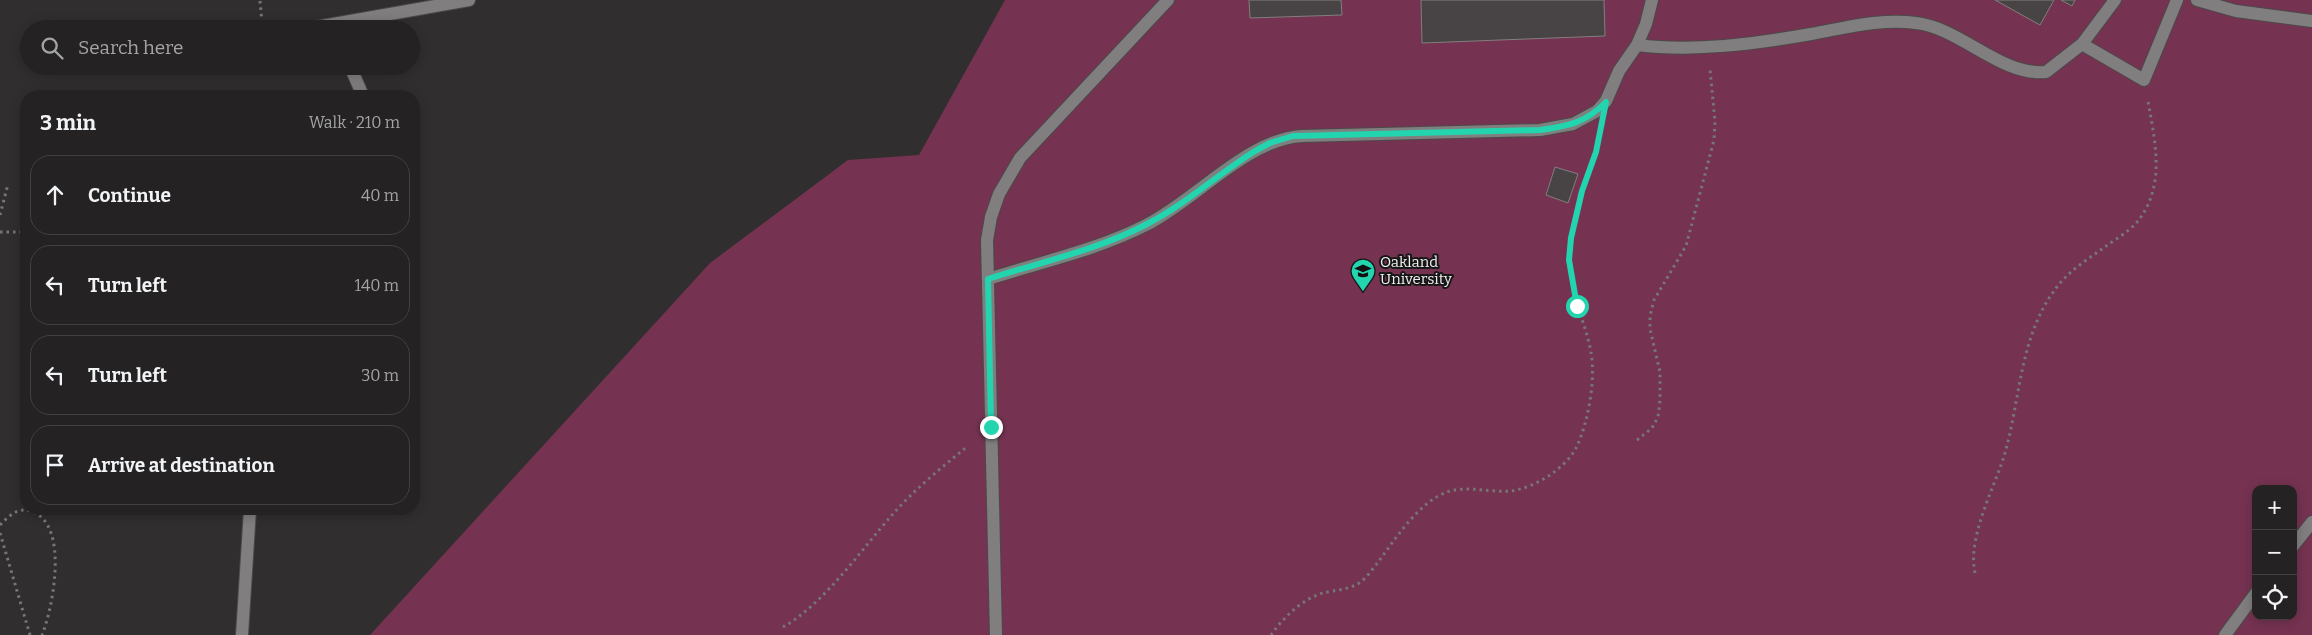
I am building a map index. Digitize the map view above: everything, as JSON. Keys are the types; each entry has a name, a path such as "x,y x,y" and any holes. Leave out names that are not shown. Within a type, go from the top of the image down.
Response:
{"street":[{"path":"364,20 469,0"},
{"path":"996,635 987,240 990,217 999,194 1020,158 1168,0"},
{"path":"988,279 1096,245 1146,225 1170,212 1242,159 1282,139 1302,136 1540,130 1573,124 1587,118 1606,102 1619,71 1637,45 1646,24 1652,0"},
{"path":"1637,45 1666,49 1707,47 1786,38 1879,22 1917,23 1934,28 2022,70 2035,73 2046,72 2082,44 2115,0"},
{"path":"2082,44 2144,80 2177,0"},
{"path":"2197,0 2236,11 2312,21"},
{"path":"354,75 360,90"},
{"path":"242,635 250,515"},
{"path":"2297,541 2312,522"},
{"path":"2225,635 2252,598"}],"path":[{"path":"260,1 262,20"},
{"path":"1637,440 1652,428 1658,417 1660,372 1650,329 1650,316 1654,300 1686,246 1714,140 1713,92 1707,47"},
{"path":"1975,573 1972,562 1979,528 2004,454 2027,351 2042,311 2054,291 2068,275 2138,222 2149,203 2155,186 2156,146 2144,80"},
{"path":"1271,635 1280,621 1307,601 1321,593 1358,584 1366,577 1399,534 1420,511 1439,496 1460,489 1511,491 1522,488 1554,472 1575,449 1590,399 1592,376 1591,353 1571,281 1569,260 1571,238 1582,191 1596,152 1606,102"},
{"path":"0,215 8,184"},
{"path":"0,232 20,232"},
{"path":"783,626 794,621 823,593 913,493 991,427"},
{"path":"0,525 12,513 20,511"},
{"path":"39,515 47,524 53,541 56,563 54,593 48,621 42,635"},
{"path":"0,533 30,635"}],"shaded area":[{"name":"Oakland University","path":"1005,0 2312,0 2312,635 370,635 710,263 848,160 919,155"}],"building":[{"path":"1249,0 1341,0 1342,15 1250,18"},
{"path":"1421,0 1604,0 1605,36 1422,43"},
{"path":"1995,0 2054,0 2040,25"},
{"path":"2061,0 2075,0 2072,6"},
{"path":"1555,167 1578,174 1568,203 1546,195"}],"place":[{"name":"Oakland University","path":"1363,292"}],"route":[{"path":"991,427 988,279 1096,245 1146,225 1170,212 1255,151 1270,143 1293,136 1540,130 1573,124 1587,118 1606,102 1596,152 1582,191 1571,238 1569,260 1571,281 1577,306"}]}
